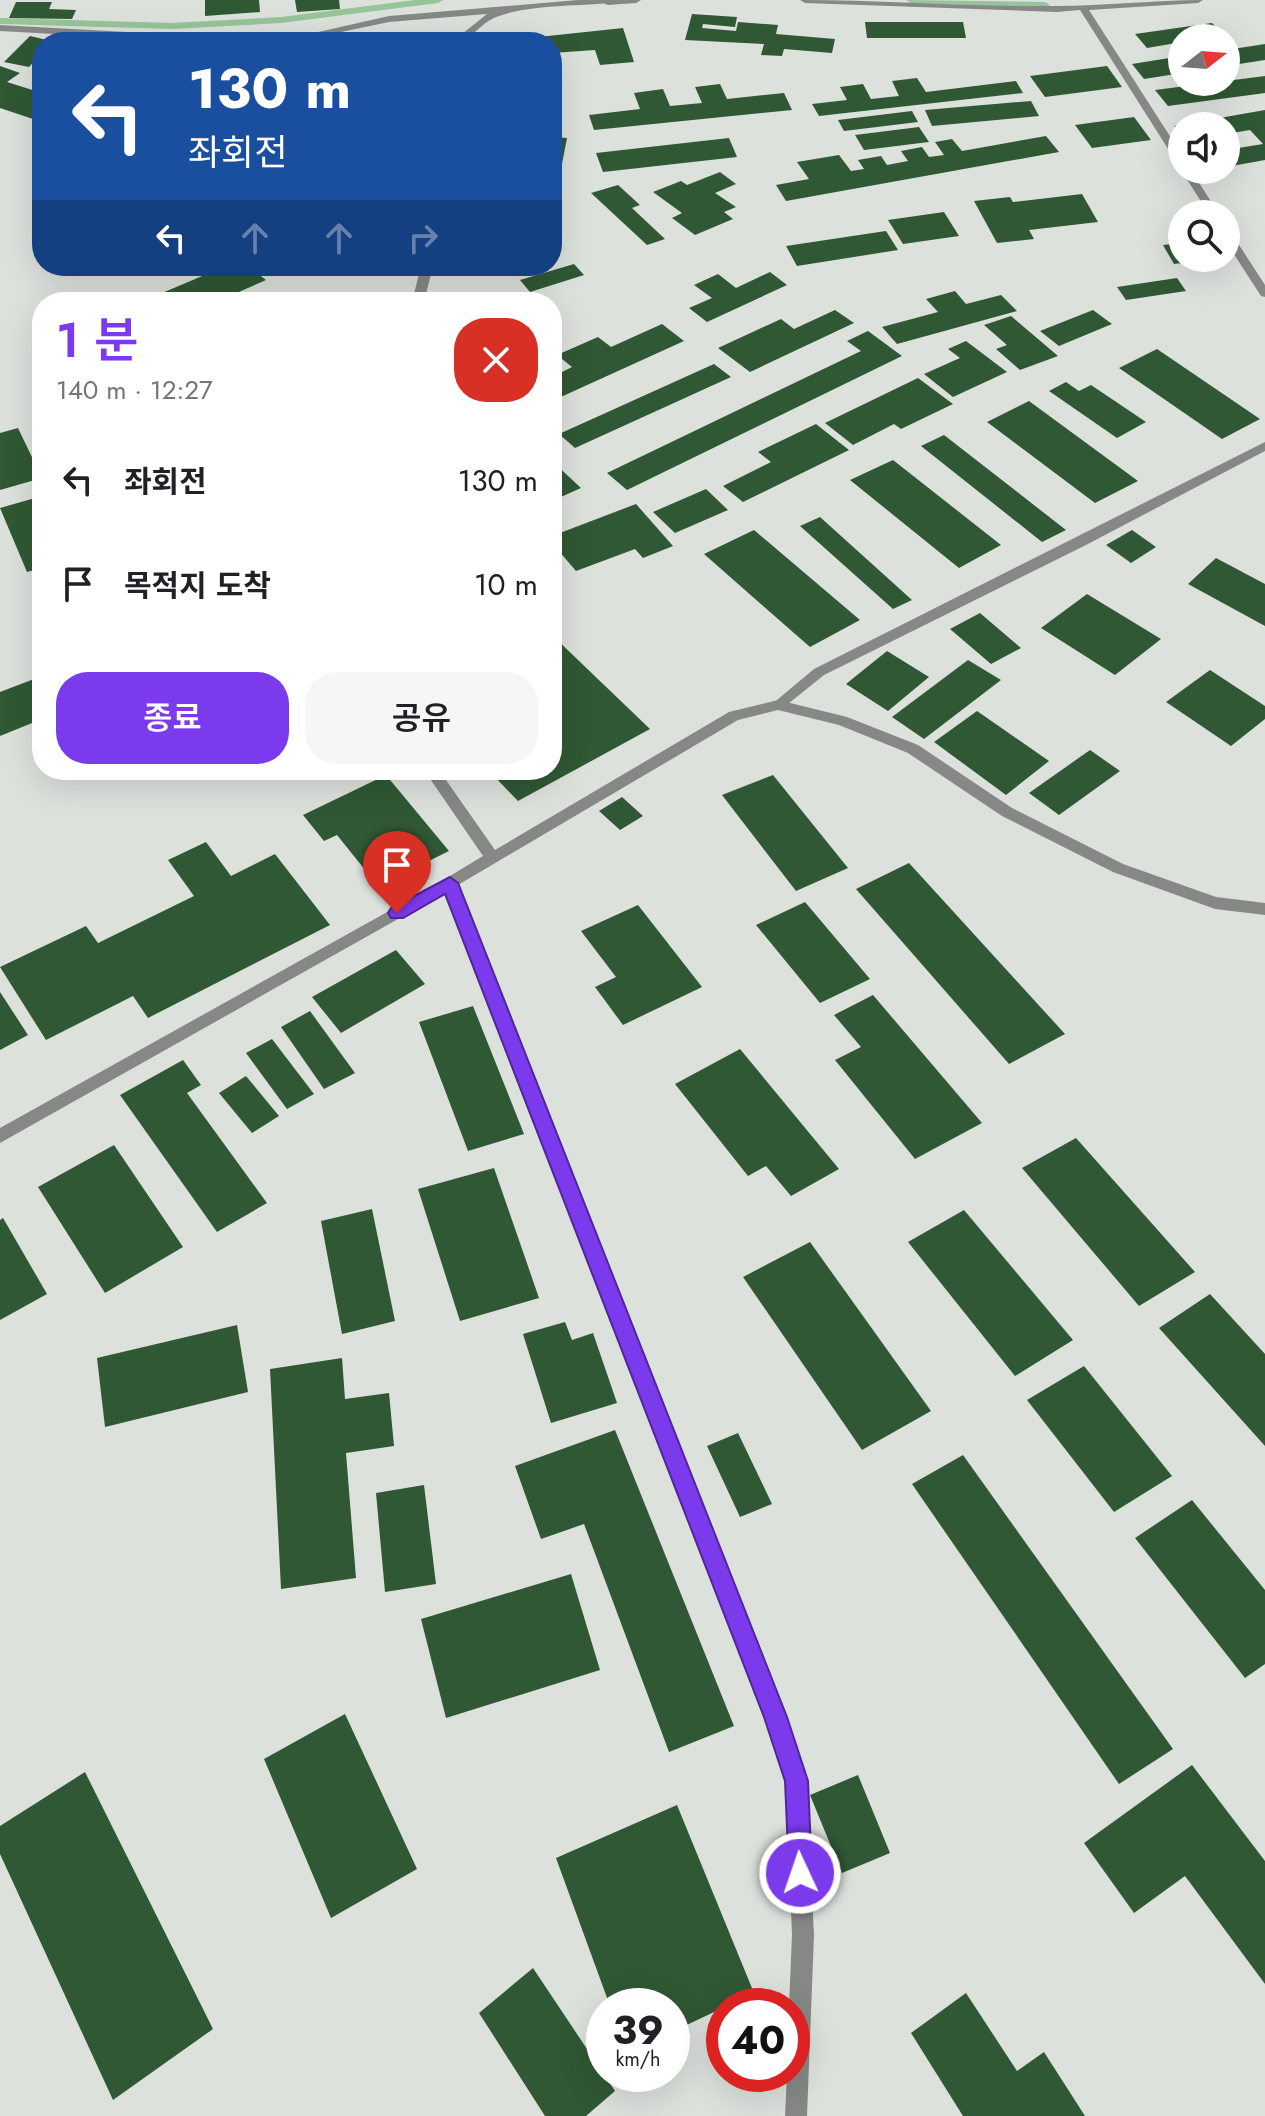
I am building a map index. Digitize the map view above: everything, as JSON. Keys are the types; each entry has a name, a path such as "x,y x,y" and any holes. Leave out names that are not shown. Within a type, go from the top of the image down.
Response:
{"street":[{"path":"327,32 389,19 636,0"},
{"path":"805,0 1083,8 1198,0"},
{"path":"469,32 489,16 518,8"},
{"path":"1083,8 1168,141"},
{"path":"0,28 73,32"},
{"path":"1240,255 1265,294"},
{"path":"0,1136 493,859 734,716 778,705 819,672 1068,549 1265,446"},
{"path":"778,705 842,721 913,749 1007,812 1118,868 1215,903 1265,909"},
{"path":"438,780 493,859"},
{"path":"450,883 775,1717 796,1781 803,1935 796,2116"}],"building":[{"path":"205,0 259,0 260,12 205,16"},
{"path":"295,0 339,0 340,9 297,12"},
{"path":"16,2 52,2 49,9 76,10 72,19 9,18"},
{"path":"692,14 737,17 735,27 703,24 702,28 736,31 738,22 778,25 776,34 835,39 832,53 784,49 782,56 761,55 764,44 685,40"},
{"path":"865,22 963,22 966,38 867,38"},
{"path":"623,28 634,62 600,65 595,50 562,52 562,35"},
{"path":"1168,29 1168,44 1147,48 1135,34"},
{"path":"32,36 32,64 29,67 4,62"},
{"path":"1265,44 1265,60 1240,64 1240,48"},
{"path":"1168,58 1168,75 1144,79 1132,64"},
{"path":"0,66 20,73 7,82 32,90 32,119 0,108"},
{"path":"1107,66 1122,87 1045,97 1030,76"},
{"path":"1265,76 1265,93 1168,106 1155,90 1168,88 1168,96 1240,96 1240,79"},
{"path":"917,78 926,92 1016,81 1023,93 819,116 812,104 847,100 840,87 863,84 871,99 899,96 892,81"},
{"path":"720,84 727,99 784,93 792,110 594,130 589,115 640,109 634,93 663,89 670,106 702,103 695,87"},
{"path":"1031,101 1039,116 932,126 925,110"},
{"path":"1265,110 1265,160 1240,164 1240,148 1263,144 1250,130 1240,132 1240,114"},
{"path":"912,111 918,122 844,131 838,120"},
{"path":"1134,117 1151,140 1092,148 1075,125"},
{"path":"919,127 929,142 864,150 855,135"},
{"path":"1046,136 1059,152 786,201 776,185 809,179 797,162 839,155 851,171 864,169 858,160 881,156 887,165 908,161 901,151 922,147 929,157 944,155 935,142 952,139 962,151"},
{"path":"562,138 567,138 562,164"},
{"path":"729,138 737,157 603,172 596,153"},
{"path":"720,172 736,184 715,193 736,207 724,212 733,219 695,235 672,218 682,213 653,192 681,181 687,185"},
{"path":"618,185 640,205 632,208 665,239 647,245 591,193"},
{"path":"1082,194 1098,222 1029,230 1034,239 997,243 974,201 1010,197 1013,202"},
{"path":"944,212 959,236 903,244 888,220"},
{"path":"886,231 898,250 797,266 786,246"},
{"path":"574,264 584,275 530,292 520,280 534,276 562,276 562,268"},
{"path":"770,272 787,285 707,322 689,308 712,298 694,285 718,274 736,288"},
{"path":"202,276 261,276 266,280 239,292 164,292"},
{"path":"1177,278 1186,291 1126,300 1117,287"},
{"path":"955,291 966,304 1001,295 1017,311 897,344 882,327 938,312 926,299"},
{"path":"835,310 854,323 750,372 718,348 781,319 794,329"},
{"path":"1093,310 1112,324 1059,346 1040,331"},
{"path":"1011,316 1058,356 1020,370 996,349 1007,345 984,325"},
{"path":"662,324 684,341 562,396 562,372 572,367 562,359 562,353 598,337 611,347"},
{"path":"868,331 902,356 627,490 607,473 861,351 847,341"},
{"path":"966,341 1007,372 953,397 924,374 960,358 948,349"},
{"path":"1157,349 1260,419 1222,439 1119,368"},
{"path":"714,364 731,377 575,448 562,437 562,433"},
{"path":"918,378 953,404 901,429 894,424 853,445 825,423"},
{"path":"1066,382 1079,391 1091,385 1146,422 1117,438 1049,391"},
{"path":"1029,401 1138,481 1095,503 987,422"},
{"path":"816,424 849,450 743,502 723,486 771,462 758,452"},
{"path":"18,428 32,457 32,481 0,490 0,433"},
{"path":"944,435 1066,530 1042,542 921,446"},
{"path":"893,460 1001,545 959,568 850,480"},
{"path":"562,470 581,488 562,497"},
{"path":"706,489 728,510 675,533 653,512"},
{"path":"32,499 32,571 27,572 0,508"},
{"path":"636,504 673,546 643,558 635,549 576,571 562,555 562,532"},
{"path":"820,517 912,600 893,609 800,526"},
{"path":"754,530 860,620 810,647 704,554"},
{"path":"1132,530 1156,547 1131,563 1106,545"},
{"path":"1216,558 1265,584 1265,626 1188,584"},
{"path":"1087,594 1161,639 1115,675 1041,628"},
{"path":"980,613 1021,648 991,664 950,629"},
{"path":"562,645 650,729 562,777"},
{"path":"887,651 929,677 888,711 846,684"},
{"path":"968,660 1001,680 924,739 892,717"},
{"path":"1210,670 1265,706 1265,719 1231,746 1166,702"},
{"path":"32,680 32,723 0,736 0,692"},
{"path":"977,711 1049,761 1006,795 934,742"},
{"path":"1090,750 1120,771 1059,815 1029,793"},
{"path":"773,775 848,868 796,891 722,795"},
{"path":"376,780 390,780 449,851 378,886 337,835 324,841 303,815"},
{"path":"498,780 556,780 518,801"},
{"path":"622,797 643,816 620,830 599,811"},
{"path":"206,842 231,876 275,854 330,925 148,1018 133,996 46,1040 0,967 86,926 98,943 194,896 168,860"},
{"path":"909,863 1065,1034 1009,1064 856,889"},
{"path":"805,902 870,979 820,1003 756,925"},
{"path":"638,905 702,987 623,1025 595,987 616,977 581,931"},
{"path":"396,950 425,984 341,1033 312,997"},
{"path":"0,992 28,1035 0,1050"},
{"path":"873,995 982,1123 915,1159 835,1060 861,1047 834,1015"},
{"path":"473,1006 524,1134 468,1151 419,1022"},
{"path":"310,1011 355,1073 324,1089 281,1027"},
{"path":"272,1039 314,1094 287,1109 246,1053"},
{"path":"740,1049 839,1169 791,1196 766,1166 748,1176 675,1084"},
{"path":"183,1060 201,1085 187,1093 267,1203 217,1232 120,1095"},
{"path":"246,1076 279,1116 252,1133 219,1093"},
{"path":"1076,1138 1195,1272 1139,1306 1022,1168"},
{"path":"114,1145 183,1247 105,1293 38,1187"},
{"path":"494,1168 539,1298 460,1321 418,1189"},
{"path":"372,1209 395,1321 342,1334 321,1221"},
{"path":"964,1210 1073,1340 1015,1376 908,1242"},
{"path":"3,1218 47,1294 0,1320 0,1220"},
{"path":"810,1242 931,1411 862,1450 743,1277"},
{"path":"1210,1294 1265,1354 1265,1446 1159,1328"},
{"path":"565,1322 572,1340 593,1333 617,1403 551,1423 523,1334"},
{"path":"237,1325 248,1392 105,1427 97,1358"},
{"path":"342,1358 345,1399 389,1393 394,1446 346,1453 356,1578 281,1589 270,1369"},
{"path":"1084,1366 1172,1476 1114,1512 1027,1400"},
{"path":"615,1430 734,1726 669,1752 584,1524 541,1539 515,1466"},
{"path":"738,1433 772,1504 740,1517 707,1446"},
{"path":"963,1455 1173,1749 1119,1784 912,1484"},
{"path":"424,1485 436,1584 385,1592 376,1493"},
{"path":"1192,1500 1265,1590 1265,1664 1245,1678 1135,1538"},
{"path":"571,1574 600,1670 446,1718 421,1619"},
{"path":"345,1714 417,1869 331,1918 264,1759"},
{"path":"1192,1765 1265,1861 1265,1984 1185,1876 1134,1913 1084,1843"},
{"path":"85,1772 213,2029 113,2100 0,1854 0,1826"},
{"path":"858,1775 890,1853 842,1873 810,1795"},
{"path":"677,1805 752,1988 706,1988 706,2016 690,2023 690,1988 603,1988 556,1858"},
{"path":"533,1968 586,2048 586,2092 614,2092 586,2116 545,2116 479,2013"},
{"path":"966,1993 1017,2071 1044,2052 1085,2116 963,2116 911,2033"}],"waterway":[{"path":"0,21 172,26 281,20 438,0"},
{"path":"911,0 1045,5"}],"route":[{"path":"397,913 450,883 529,1093 775,1717 796,1781 800,1873"}]}
